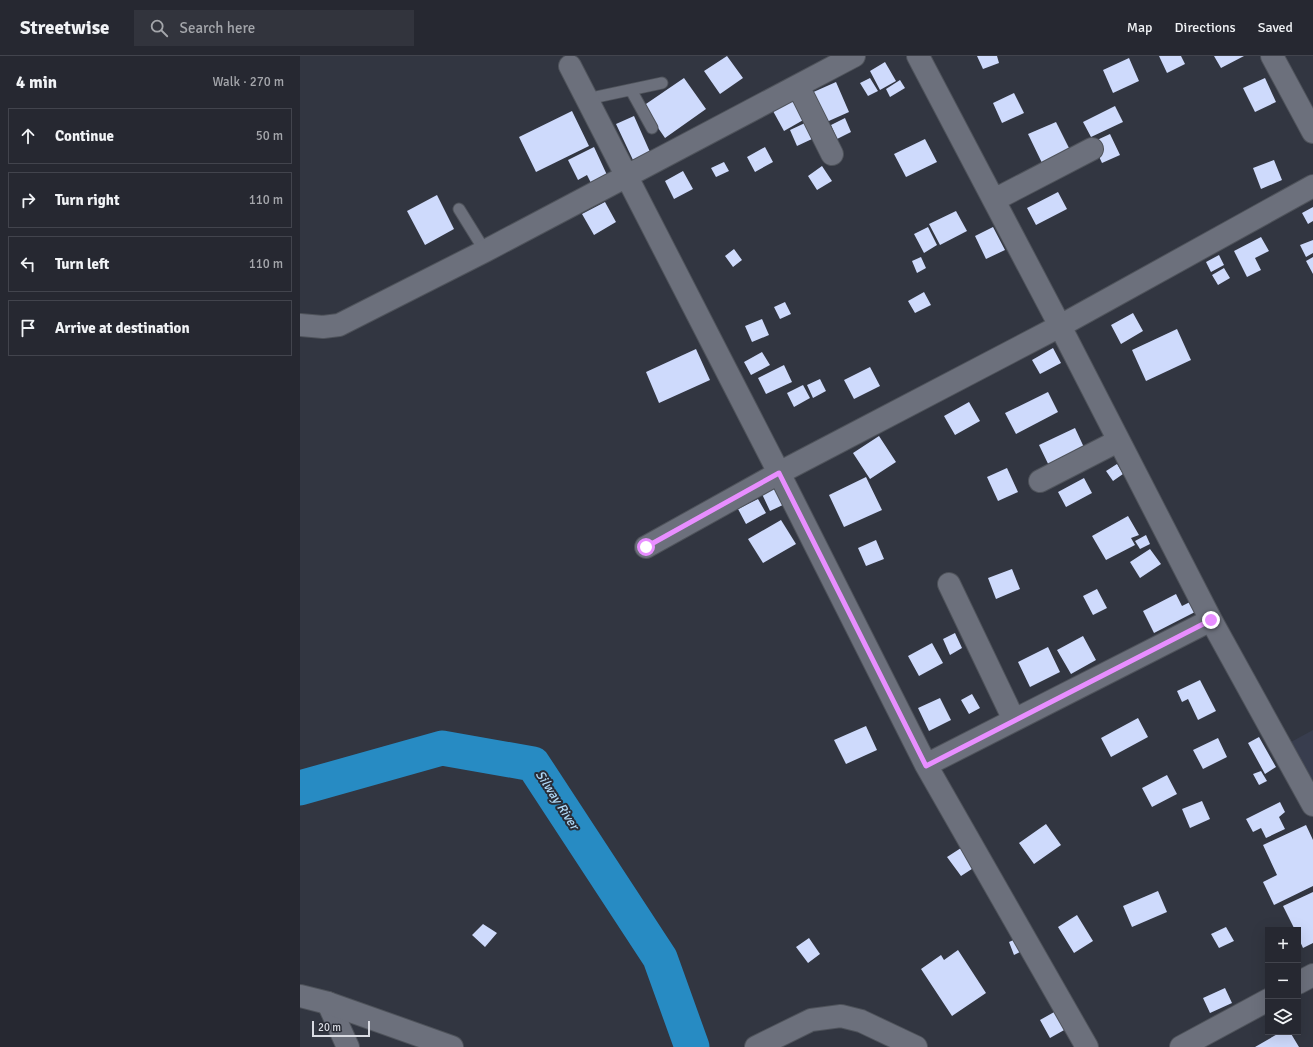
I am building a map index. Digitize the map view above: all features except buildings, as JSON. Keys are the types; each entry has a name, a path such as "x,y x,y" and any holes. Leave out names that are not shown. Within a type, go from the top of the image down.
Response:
{"street":[{"path":"300,325 323,327 339,325 485,251 854,56"},
{"path":"918,56 1060,326 1211,620 1313,805"},
{"path":"1272,56 1313,132"},
{"path":"570,66 779,473 926,766 1087,1047"},
{"path":"798,86 832,154"},
{"path":"994,200 1092,148"},
{"path":"646,547 779,473 1060,326 1313,186"},
{"path":"1040,482 1118,441"},
{"path":"949,584 1014,720"},
{"path":"926,766 1211,620"},
{"path":"1301,981 1313,975"},
{"path":"300,996 328,1004 452,1047"},
{"path":"1181,1047 1265,1002"},
{"path":"328,1004 348,1047"},
{"path":"756,1047 811,1020 841,1016 861,1021 916,1047"}],"lane":[{"path":"587,99 662,83"},
{"path":"630,90 652,128"},
{"path":"459,209 485,251"}],"shaded area":[{"path":"1313,730 1313,782 1291,742"}],"waterway":[{"name":"Silway River","path":"300,788 442,748 533,764 660,958 692,1047"}],"route":[{"path":"646,547 779,473 926,766 1211,620"}]}
